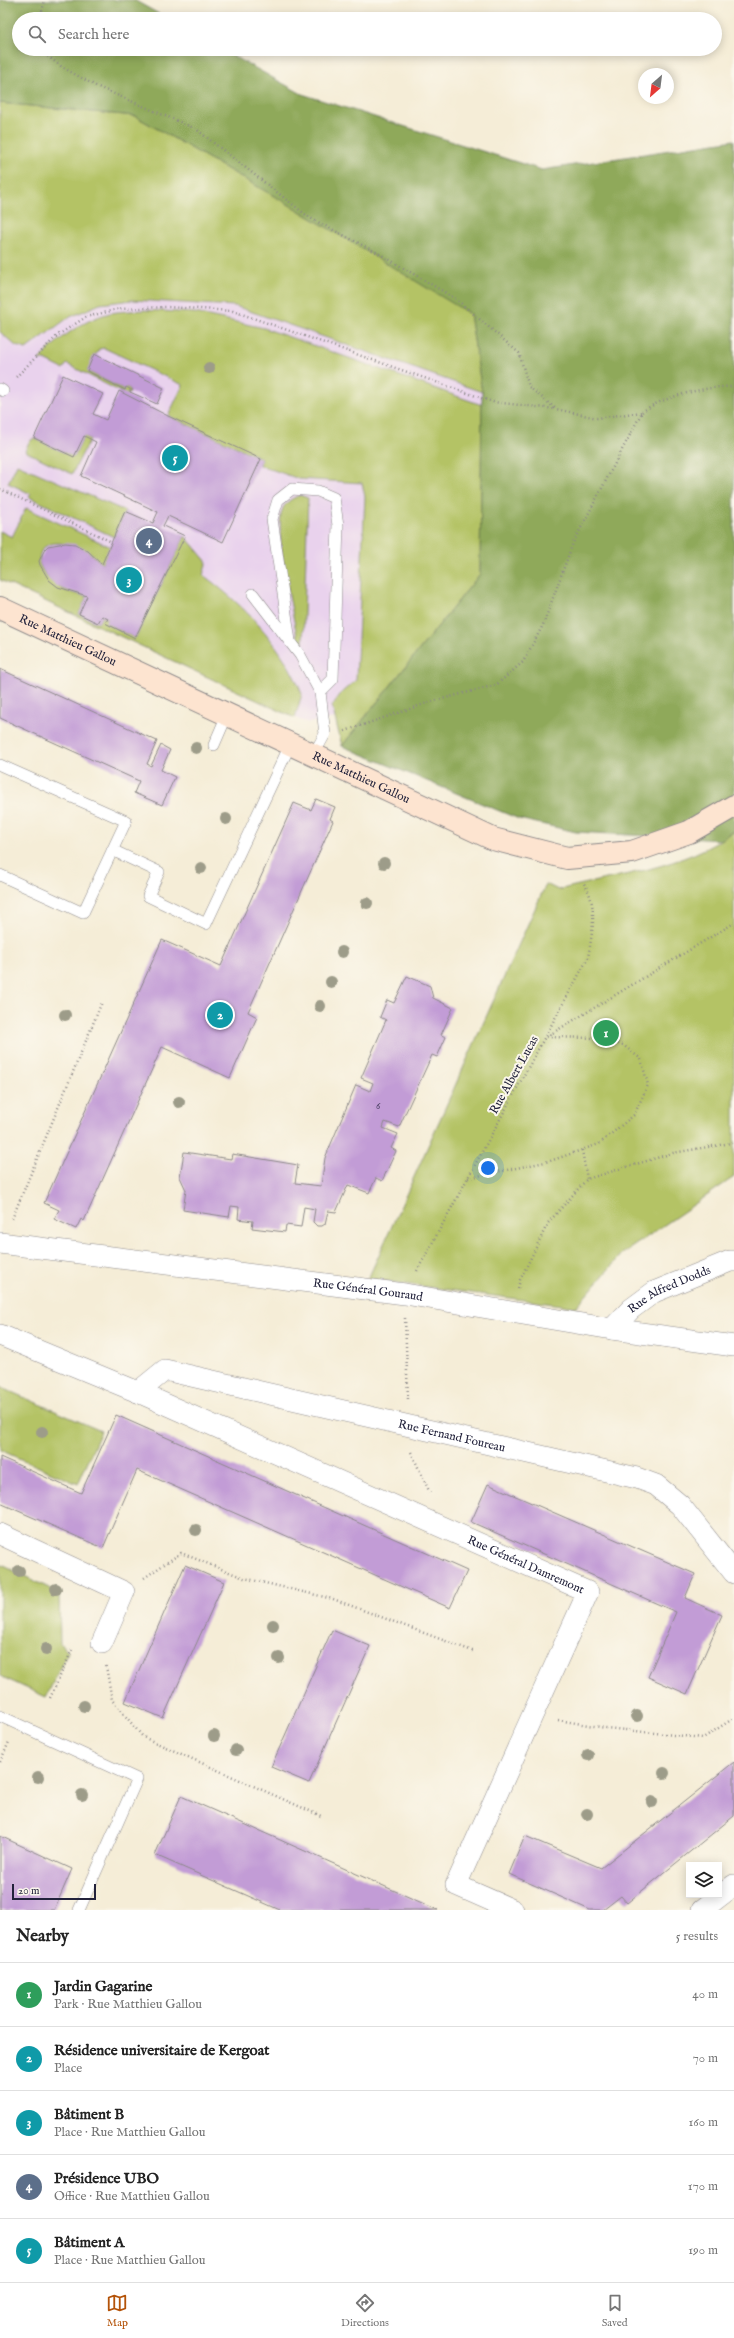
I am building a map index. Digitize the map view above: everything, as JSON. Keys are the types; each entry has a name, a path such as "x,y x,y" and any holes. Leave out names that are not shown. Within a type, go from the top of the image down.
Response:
{"street":[{"name":"Rue Matthieu Gallou","path":"0,608 313,756 493,839 567,858 632,852 689,832 734,806"},
{"name":"Rue Général Gouraud","path":"1,1245 404,1294 612,1329 734,1346"},
{"name":"Rue Alfred Dodds","path":"612,1329 631,1309 654,1292 730,1261 734,1261"},
{"name":"Rue Général Damremont","path":"0,1335 138,1392 447,1528 588,1592 456,1885 512,1910"},
{"name":"Rue Fernand Foureau","path":"138,1392 165,1370 637,1478 656,1485 680,1505 734,1573"},
{"path":"0,1534 124,1592 102,1643"},
{"path":"702,1910 734,1885"}],"lane":[{"path":"290,641 272,519 278,500 292,489 318,490 334,498 338,525 333,679 320,692"},
{"path":"253,594 300,655 320,692 325,734 313,756"},
{"path":"214,745 228,716"},
{"path":"112,850 159,872 148,896 206,924 290,745"},
{"path":"0,765 126,821 83,913 0,875"},
{"path":"0,1716 137,1779 79,1910"}],"path":[{"path":"42,12 45,0"},
{"path":"47,56 62,67 96,86 196,129 310,218 378,253 456,299 519,353 529,387 556,409"},
{"path":"2,390 58,335 86,317 119,308 167,307 233,311 493,402 556,409 597,418 642,412"},
{"path":"313,756 347,730 430,702 496,685 524,662 543,625 573,543 642,412 650,405 675,395 734,387"},
{"path":"0,490 112,542"},
{"name":"Rue Albert Lucas","path":"404,1294 588,958 595,919 586,887 567,858"},
{"path":"545,1037 734,922"},
{"path":"1,1245 102,1002"},
{"path":"468,1178 550,1160 599,1144 634,1115 648,1085 641,1059 624,1045 597,1038 545,1037"},
{"path":"512,1311 520,1280 548,1223 587,1179 673,1153 731,1143 734,1140"},
{"path":"582,1150 587,1179"},
{"path":"404,1294 411,1454 447,1528"},
{"path":"124,1592 181,1553 244,1578 333,1599 475,1652"},
{"path":"102,1643 112,1700 143,1737 321,1816"},
{"path":"50,1698 72,1650"},
{"path":"532,1716 606,1728 702,1738 734,1718"},
{"path":"0,1762 11,1738"}],"shaded area":[{"path":"0,103 135,116 482,392 480,439 342,746 335,718 307,723 0,580"}],"green space":[{"path":"0,0 134,0 155,12 12,12 12,56 234,56 302,94 542,170 734,140 734,831 721,840 576,832 519,819 342,746 480,574 482,392 470,314 293,207 135,116 0,103"},
{"path":"0,103 135,116 293,207 470,313 482,392 235,306 132,300 100,304 68,318 26,349 16,346 0,332"},
{"path":"144,310 195,313 264,328 482,405 480,574 342,746 332,706 342,692 356,680 365,497 362,483 299,479 259,465 261,458 168,416 183,385 104,348 99,349 87,371 124,390 126,387 130,389 129,394 119,391 67,364 63,369 45,360 39,360 62,338 80,325 90,320 110,313"},
{"path":"84,436 90,439 72,474 25,451 29,442 34,438 74,457"},
{"path":"17,464 125,511 114,537 29,497 31,494 8,483"},
{"path":"300,495 308,498 303,643 298,641 288,593 280,534 283,508 286,503"},
{"path":"26,508 111,547 102,564 86,551 75,546 53,543 45,547 40,554 40,565 48,578 59,587 72,593 87,596 79,614 98,623 102,616 108,619 106,623 135,638 185,536 207,562 203,575 233,599 261,627 284,659 302,694 295,718 0,580 0,531 12,537"},
{"path":"734,831 734,1177 622,1254 576,1307 368,1279 546,884 558,890 650,869 694,854 715,844"},
{"path":"0,1387 101,1431 78,1484 0,1450"},
{"path":"0,1564 59,1593 60,1643 68,1652 46,1697 0,1676"}],"building":[{"path":"94,354 164,388 157,404 130,392 130,389 126,387 125,390 87,371"},
{"path":"63,375 103,394 93,414 106,420 119,391 168,416 261,459 223,542 168,516 163,526 185,536 135,638 105,623 108,619 102,616 98,623 79,614 87,596 58,587 49,580 40,565 39,561 48,546 65,543 75,544 88,551 102,564 125,511 153,523 158,512 81,476 96,442 84,436 74,457 34,438"},
{"path":"0,669 157,741 147,764 151,766 161,745 170,750 161,770 175,777 162,805 134,793 139,781 0,718"},
{"path":"316,799 335,807 330,819 333,821 248,1012 257,1017 230,1078 162,1047 84,1221 81,1219 76,1229 54,1219 59,1210 44,1203 162,940 221,966 294,803 311,810"},
{"path":"407,976 430,986 433,998 453,1008 441,1035 446,1037 437,1057 432,1055 399,1127 385,1122 383,1128 398,1134 391,1148 396,1151 382,1181 376,1178 369,1193 348,1185 336,1212 328,1211 325,1224 322,1226 317,1226 313,1222 315,1209 304,1207 301,1227 286,1225 285,1232 252,1228 253,1221 238,1219 239,1207 231,1206 229,1217 183,1210 186,1190 180,1177 184,1152 231,1159 232,1154 298,1165 295,1183 321,1186 325,1158 356,1085 370,1091 373,1083 361,1078 386,1020 380,1017 387,1000 394,1003"},
{"path":"116,1415 467,1571 450,1608 137,1470 103,1548 0,1503 0,1457 81,1493"},
{"path":"488,1484 695,1574 685,1598 722,1615 687,1694 648,1677 676,1612 471,1522"},
{"path":"185,1565 224,1582 163,1718 125,1702"},
{"path":"332,1630 370,1646 309,1783 271,1767"},
{"path":"734,1762 734,1816 627,1903 621,1896 603,1910 590,1910 509,1874 525,1836 601,1868"},
{"path":"181,1796 438,1910 280,1910 155,1855"},
{"path":"0,1836 72,1869 54,1910 0,1910"}],"place":[{"name":"Bâtiment A","path":"175,458"},
{"name":"Présidence UBO","path":"149,541"},
{"name":"Bâtiment B","path":"129,580"},
{"name":"Résidence universitaire de Kergoat","path":"220,1015"},
{"name":"Jardin Gagarine","path":"606,1033"}]}
